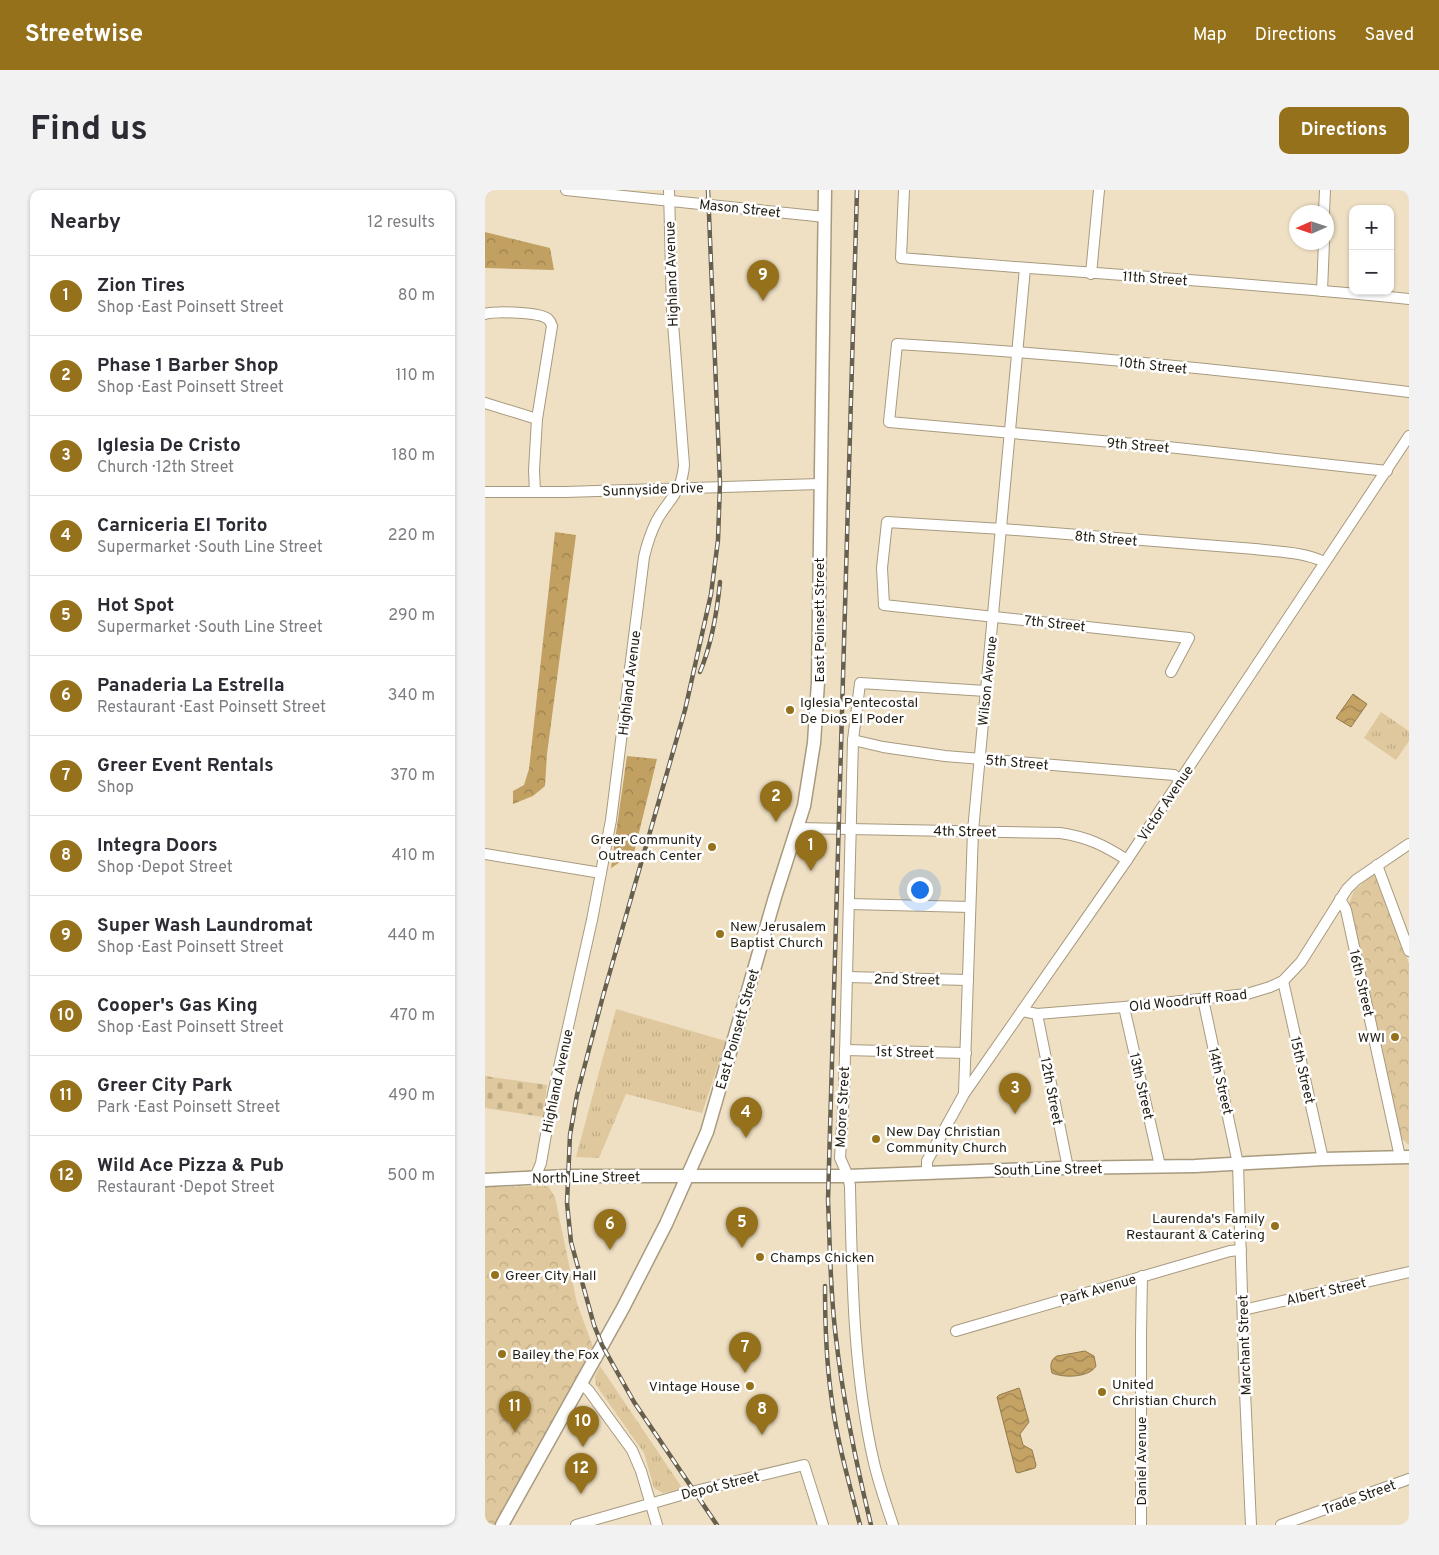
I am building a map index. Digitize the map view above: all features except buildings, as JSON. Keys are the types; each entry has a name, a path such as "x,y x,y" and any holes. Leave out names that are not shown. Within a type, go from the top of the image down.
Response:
{"main road":[{"name":"East Poinsett Street","path":"502,1525 563,1414 582,1384 642,1272 707,1132 804,806 817,713 825,190"},
{"name":"South Line Street","path":"687,1177 848,1176 1405,1157"},
{"name":"North Line Street","path":"485,1180 567,1176 674,1175 687,1177"}],"street":[{"name":"Mason Street","path":"566,190 669,195 825,217"},
{"name":"11th Street","path":"904,190 901,258 1409,299"},
{"path":"1091,274 1099,190"},
{"path":"1325,190 1325,205"},
{"name":"Highland Avenue","path":"535,1178 541,1163 553,1094 575,1000 612,811 644,557 658,520 679,488 683,476 684,465 672,310 669,195"},
{"path":"1322,291 1324,250"},
{"name":"Wilson Avenue","path":"964,1094 973,831 1025,268"},
{"path":"485,314 504,312 532,314 545,317 551,323 552,330 537,418 534,470 535,492"},
{"name":"10th Street","path":"889,422 897,344 1018,351 1298,378 1409,392"},
{"path":"485,403 537,418"},
{"name":"9th Street","path":"889,422 1168,447 1387,471"},
{"name":"Victor Avenue","path":"927,1172 927,1161 964,1094 1181,781 1409,436"},
{"name":"Sunnyside Drive","path":"485,492 820,484"},
{"name":"8th Street","path":"884,605 882,568 887,522 1255,549 1288,553 1324,562"},
{"name":"7th Street","path":"884,605 1189,638 1171,672"},
{"name":"Moore Street","path":"893,1525 874,1462 864,1405 855,1324 850,1186 840,1158 845,1050 853,740 860,683 986,691"},
{"name":"5th Street","path":"853,740 914,752 1174,775 1181,781"},
{"name":"4th Street","path":"797,828 1044,832 1076,835 1105,846 1127,860"},
{"name":"Old Woodruff Road","path":"1022,1011 1037,1014 1203,999 1255,992 1283,980 1307,954 1340,899 1356,880 1409,844"},
{"path":"485,854 601,873"},
{"path":"1377,865 1409,951"},
{"name":"16th Street","path":"1340,899 1346,910 1405,1157"},
{"path":"849,904 970,907"},
{"name":"2nd Street","path":"847,978 968,980"},
{"name":"15th Street","path":"1283,980 1323,1159"},
{"name":"14th Street","path":"1203,999 1238,1164"},
{"name":"13th Street","path":"1124,1006 1160,1166"},
{"name":"12th Street","path":"1037,1014 1068,1168"},
{"name":"1st Street","path":"845,1050 966,1054"},
{"name":"Marchant Street","path":"1238,1164 1251,1525"},
{"name":"Park Avenue","path":"956,1331 1142,1276 1241,1250"},
{"name":"Albert Street","path":"1243,1310 1409,1272"},
{"name":"Daniel Avenue","path":"1141,1525 1142,1276"},
{"path":"582,1384 589,1390 632,1450 641,1471 657,1525"},
{"name":"Depot Street","path":"576,1525 650,1503 804,1465 823,1525"},
{"name":"Trade Street","path":"1281,1525 1409,1479"}],"green space":[{"path":"485,232 550,248 554,270 485,268"},
{"path":"555,532 576,535 547,754 545,786 533,796 513,804 513,791 524,785 529,769"},
{"path":"1381,712 1409,731 1409,741 1396,760 1364,738"},
{"path":"627,756 657,759 634,853 611,868"},
{"path":"1374,873 1379,875 1409,964 1409,1145 1401,1138 1349,903 1354,891"},
{"path":"616,1009 726,1041 702,1113 626,1094 599,1158 576,1157"},
{"path":"485,1076 547,1085 543,1117 485,1108"},
{"path":"548,1186 555,1197 577,1303 593,1347 494,1525 485,1525 485,1187"},
{"path":"527,1343 533,1345 535,1351 533,1357 527,1359 521,1357 519,1351 521,1345"},
{"path":"600,1366 683,1489 663,1493 654,1488 644,1453 596,1385 595,1377"}],"water":[{"path":"1353,694 1367,704 1351,727 1336,718"},
{"path":"1085,1351 1094,1356 1096,1366 1093,1370 1075,1376 1063,1376 1052,1373 1051,1363 1057,1356"},
{"path":"1019,1388 1029,1422 1020,1434 1023,1445 1032,1450 1036,1465 1035,1468 1018,1473 1016,1472 997,1397"}],"railway":[{"path":"708,190 720,483 718,540 711,594 685,710 603,996 577,1095 570,1135 567,1203 571,1242 594,1325 602,1345 634,1402 717,1525"},
{"path":"857,190 828,1200 834,1321 842,1385 871,1525"},
{"path":"700,672 713,628 720,582"},
{"path":"825,1286 827,1354 833,1410 843,1460 860,1525"}],"place":[{"name":"Super Wash Laundromat","path":"763,301"},
{"name":"Iglesia Pentecostal De Dios El Poder","path":"790,710"},
{"name":"Phase 1 Barber Shop","path":"776,822"},
{"name":"Greer Community Outreach Center","path":"712,847"},
{"name":"Zion Tires","path":"811,871"},
{"name":"New Jerusalem Baptist Church","path":"720,934"},
{"name":"WWI","path":"1395,1037"},
{"name":"Iglesia De Cristo","path":"1015,1114"},
{"name":"Carniceria El Torito","path":"746,1138"},
{"name":"New Day Christian Community Church","path":"876,1139"},
{"name":"Laurenda's Family Restaurant & Catering","path":"1275,1226"},
{"name":"Hot Spot","path":"742,1248"},
{"name":"Panaderia La Estrella","path":"610,1250"},
{"name":"Champs Chicken","path":"760,1257"},
{"name":"Greer City Hall","path":"495,1275"},
{"name":"Bailey the Fox","path":"502,1354"},
{"name":"Greer Event Rentals","path":"745,1373"},
{"name":"Vintage House","path":"750,1386"},
{"name":"United Christian Church","path":"1102,1392"},
{"name":"Greer City Park","path":"515,1432"},
{"name":"Integra Doors","path":"762,1435"},
{"name":"Cooper's Gas King","path":"583,1447"},
{"name":"Wild Ace Pizza & Pub","path":"581,1494"}]}
